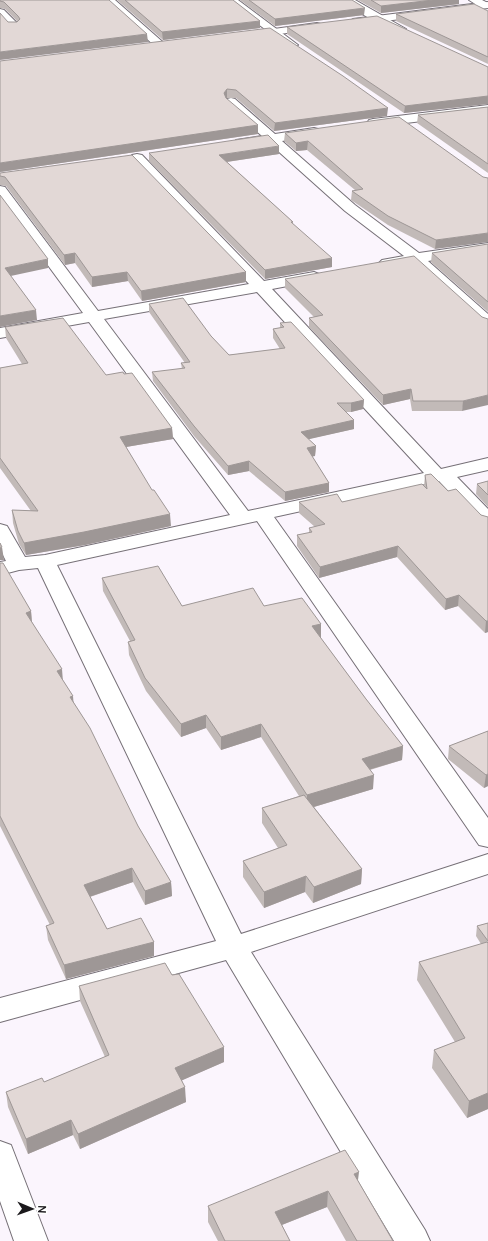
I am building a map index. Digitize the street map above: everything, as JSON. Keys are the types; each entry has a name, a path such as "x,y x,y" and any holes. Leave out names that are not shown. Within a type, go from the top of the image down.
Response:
{"street":[{"path":"109,0 164,45 145,48"},
{"path":"231,0 305,53"},
{"path":"348,0 378,18 414,35"},
{"path":"474,0 486,5"},
{"path":"341,23 486,5"},
{"path":"0,12 14,26"},
{"path":"236,37 326,25"},
{"path":"231,102 350,208 416,258 488,323"},
{"path":"363,124 488,109"},
{"path":"389,110 414,128"},
{"path":"231,144 324,130"},
{"path":"137,158 261,286 440,476 488,520"},
{"path":"0,190 94,317 253,516 488,838"},
{"path":"370,266 488,247"},
{"path":"0,333 331,274"},
{"path":"0,530 9,566 45,561 440,476 488,464"},
{"path":"45,561 233,947 413,1241"},
{"path":"0,1010 233,947 488,864"},
{"path":"0,1155 31,1241"}],"building":[{"path":"0,0 109,0 147,34 0,52 0,13 8,22 17,22 20,19 4,2"},
{"path":"125,0 233,0 260,21 162,32"},
{"path":"249,0 352,0 365,8 275,19"},
{"path":"371,0 433,0 381,6"},
{"path":"474,4 488,11 488,57 396,14"},
{"path":"377,16 488,67 488,96 405,106 287,27"},
{"path":"270,28 343,76 388,108 275,123 236,90 227,89 224,93 226,98 258,125 0,163 0,61"},
{"path":"488,107 488,164 418,115"},
{"path":"399,117 483,177 488,178 488,233 436,240 388,216 352,191 363,189 308,141 296,143 285,133"},
{"path":"268,135 279,146 219,155 332,258 265,270 149,153"},
{"path":"132,155 246,272 141,291 127,272 92,277 75,253 64,255 5,177 0,176 0,173"},
{"path":"0,195 48,259 5,268 36,310 0,316"},
{"path":"488,244 488,302 432,253"},
{"path":"414,256 482,317 488,319 488,395 463,401 413,401 411,389 383,395 309,318 323,315 285,279"},
{"path":"183,298 211,336 229,355 285,348 273,329 284,327 280,323 291,322 364,400 351,403 337,403 354,420 301,432 316,446 307,448 329,483 285,492 249,461 228,466 194,426 152,372 185,368 181,363 190,362 149,304"},
{"path":"63,318 106,375 123,372 124,374 132,373 172,428 120,437 152,490 154,490 170,514 24,543 18,531 12,510 38,511 0,458 0,368 28,363 5,327"},
{"path":"431,474 448,491 456,489 481,515 488,517 488,621 486,621 459,595 446,599 398,546 320,567 297,535 312,532 309,528 325,524 299,502 337,494 342,502 422,484 427,489 425,475"},
{"path":"488,481 488,495 477,484"},
{"path":"0,563 3,563 31,611 26,613 62,669 57,671 73,696 70,697 90,728 138,826 171,882 145,891 132,868 84,885 107,929 141,918 154,942 64,965 46,926 54,923 0,816"},
{"path":"158,566 182,606 253,588 264,606 302,598 321,624 312,626 403,746 362,759 374,775 307,795 261,724 221,737 206,715 181,724 145,678 128,642 135,640 102,578"},
{"path":"488,731 488,774 486,775 449,746"},
{"path":"304,795 362,869 314,887 306,876 264,892 243,861 287,845 262,808"},
{"path":"488,923 488,941 477,926"},
{"path":"487,942 488,1093 469,1101 434,1050 465,1038 419,962"},
{"path":"165,963 172,975 179,974 224,1047 175,1068 185,1087 78,1134 71,1120 26,1139 6,1092 42,1078 44,1082 109,1055 79,986"},
{"path":"345,1150 359,1172 354,1174 393,1241 357,1241 328,1191 275,1212 290,1241 225,1241 208,1206"}]}
